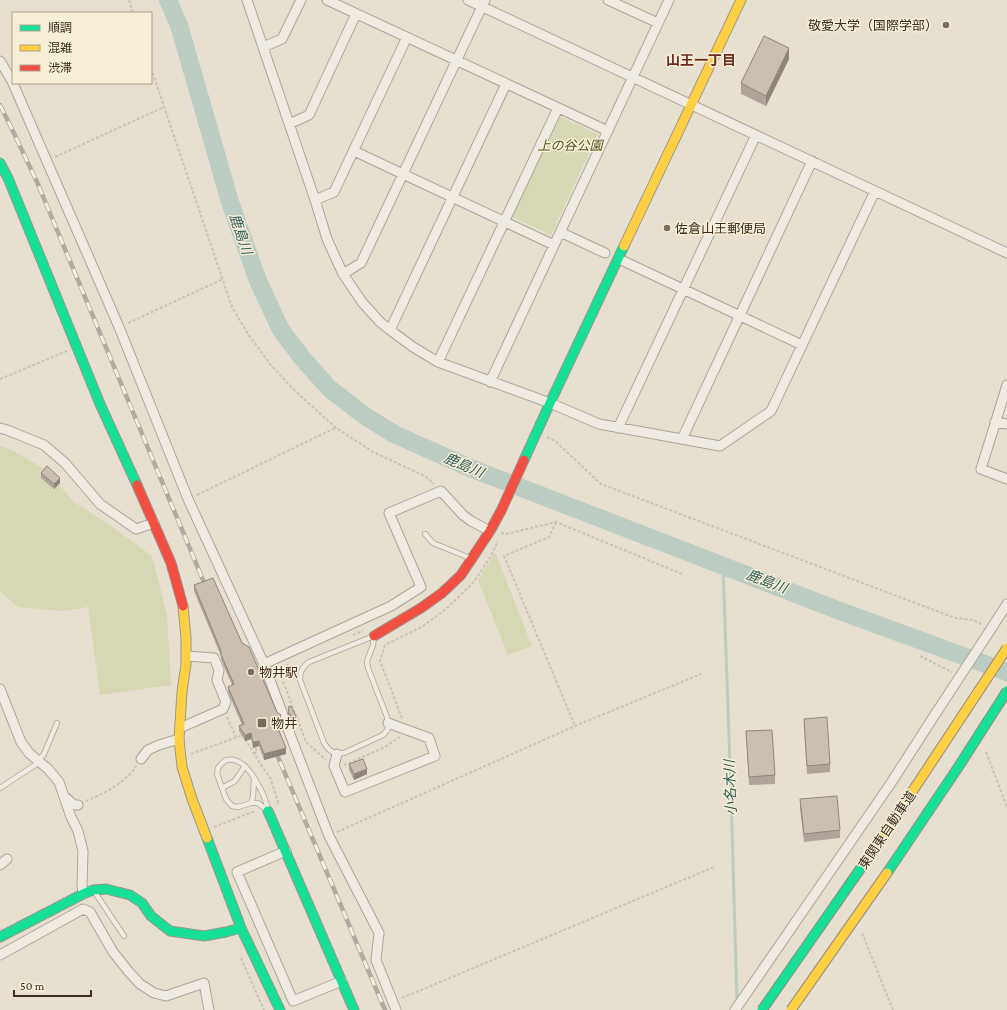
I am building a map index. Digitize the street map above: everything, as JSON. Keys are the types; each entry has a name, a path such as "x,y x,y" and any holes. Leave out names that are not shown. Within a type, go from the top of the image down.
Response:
{"main road":[{"path":"374,636 421,608 442,593 461,575 490,531 501,511 550,403 741,0"},
{"path":"0,163 8,178 100,404 171,562 183,606 186,638 186,664 182,692 179,739 182,767 192,799 241,928 280,1010"},
{"name":"東関東自動車道","path":"762,1010 893,822 1007,648"},
{"name":"東関東自動車道","path":"792,1010 884,878 1007,691"},
{"path":"268,811 354,1010"},
{"path":"0,937 83,894 93,890 106,889 130,895 142,903 151,916 170,931 204,936 241,928"}],"street":[{"path":"247,0 327,239 342,274 362,302 380,322 390,330 413,347 438,362 550,403 600,424 720,446 771,410 875,191"},
{"path":"263,47 282,39 301,0"},
{"path":"327,0 608,131"},
{"path":"468,0 483,3 633,78 1007,253"},
{"path":"608,0 658,23"},
{"path":"490,382 669,0"},
{"path":"342,274 361,263 483,3"},
{"path":"289,124 309,115 356,14"},
{"path":"315,200 334,192 407,37"},
{"path":"0,61 12,81"},
{"path":"13,84 120,327 188,499 264,664 329,836 379,933 376,960 394,1006"},
{"path":"390,330 506,84"},
{"path":"438,362 558,108"},
{"path":"618,428 756,135"},
{"path":"354,151 554,245"},
{"path":"682,439 812,161"},
{"path":"560,232 605,253"},
{"path":"619,259 802,345"},
{"path":"1007,384 981,469 1007,479"},
{"path":"995,422 1007,424"},
{"path":"0,428 44,445 65,463 100,504 136,529 154,523"},
{"path":"264,664 391,606 421,587 389,513 441,491 467,518 490,531"},
{"path":"734,1010 891,783 1007,604"},
{"path":"180,728 223,709 226,702 217,680 218,670 214,658 186,656"},
{"path":"0,689 22,742 29,753 48,769 59,782 71,817 78,831 83,851 83,894"},
{"path":"338,754 334,766 345,792 435,756 429,738 388,723"},
{"path":"141,759 148,750 179,739"},
{"path":"64,797 72,804 78,805"},
{"path":"286,851 237,872 293,1001 342,981"},
{"path":"0,955 83,909 90,912 113,952 140,984 154,993 166,996 204,983 209,1010"}],"lane":[{"path":"425,534 433,543 472,559"},
{"path":"374,636 373,645 367,661 368,668 387,717 388,729 384,735 344,753 338,754 329,750 324,743 300,680 300,673 309,662 374,636"},
{"path":"0,788 39,761 44,754 57,724"},
{"path":"226,760 233,760 240,762 245,766 258,784 267,803 268,811 258,802 251,802 238,807 232,806 226,800 217,774 218,768 221,764 226,760"},
{"path":"222,788 239,777 245,766"},
{"path":"251,802 253,797 254,778"},
{"path":"93,890 124,936"}],"path":[{"path":"129,0 133,12"},
{"path":"152,71 232,307 248,334 270,364 292,388 335,428 373,452 425,476 441,491"},
{"path":"47,161 164,106"},
{"path":"120,327 223,279"},
{"path":"0,379 70,350"},
{"path":"188,499 335,428"},
{"path":"537,432 555,441 600,484 955,618 973,620 991,629"},
{"path":"490,531 506,534 556,522 682,574"},
{"path":"556,522 549,537 504,556 575,726"},
{"path":"502,534 505,527"},
{"path":"403,722 380,661 386,645 423,626 446,609 473,583 491,556 499,539"},
{"path":"329,836 575,726 701,674"},
{"path":"223,709 236,737"},
{"path":"277,723 286,719"},
{"path":"344,765 383,748 401,736"},
{"path":"253,740 257,752 254,754"},
{"path":"986,752 1007,807"},
{"path":"78,805 122,782 133,771 141,759"},
{"path":"394,1006 714,867"},
{"path":"862,933 893,1010"},
{"path":"240,954 264,1010"}],"green space":[{"name":"上の谷公園","path":"560,117 598,134 551,235 512,217"},
{"path":"0,446 12,450 46,470 74,502 114,528 152,556 167,615 171,685 100,695 88,607 63,611 18,607 0,591"},
{"path":"495,552 532,646 508,655 478,580"}],"building":[{"path":"764,36 789,48 766,96 741,83"},
{"path":"47,466 60,478 54,484 41,473"},
{"name":"物井駅","path":"213,578 242,643 249,647 277,712 281,715 280,718 282,724 277,726 286,748 264,754 259,741 253,742 251,733 245,735 239,726 244,724 228,687 234,684 194,585"},
{"path":"291,706 296,716 292,718 288,713 288,707"},
{"path":"827,717 830,764 807,766 804,719"},
{"path":"772,730 775,775 749,777 746,731"},
{"path":"363,759 367,769 354,774 349,764"},
{"path":"837,796 840,830 804,834 800,799"}],"waterway":[{"name":"鹿島川","path":"168,0 179,25 230,202 258,281 281,330 303,359 330,389 365,416 394,434 470,468 840,611 1007,672"},
{"name":"小名木川","path":"723,566 737,1002"}],"railway":[{"path":"0,105 37,182 208,592"},
{"path":"273,745 385,1010"}],"traffic: fast":[{"path":"0,163 8,178 100,404 137,485"},
{"path":"524,460 624,246"},
{"path":"887,873 959,766 1007,691"},
{"path":"268,811 354,1010"},
{"path":"207,838 241,928 280,1010"},
{"path":"762,1010 879,842"},
{"path":"0,937 83,894 93,890 106,889 130,895 142,903 151,916 170,931 204,936 241,928"}],"traffic: slow":[{"path":"624,246 741,0"},
{"path":"183,606 186,638 186,664 182,692 179,739 182,767 207,838"},
{"path":"879,842 1007,648"},
{"path":"791,1010 887,873"}],"traffic: jam":[{"path":"374,636 421,608 442,593 461,575 490,531 501,511 524,460"},
{"path":"137,485 171,563 183,606"}],"place":[{"name":"敬愛大学（国際学部）","path":"946,25"},
{"name":"佐倉山王郵便局","path":"667,228"},
{"name":"物井駅","path":"251,672"},
{"name":"物井","path":"262,723"}],"district":[{"name":"山王一丁目","path":"701,60"}]}
